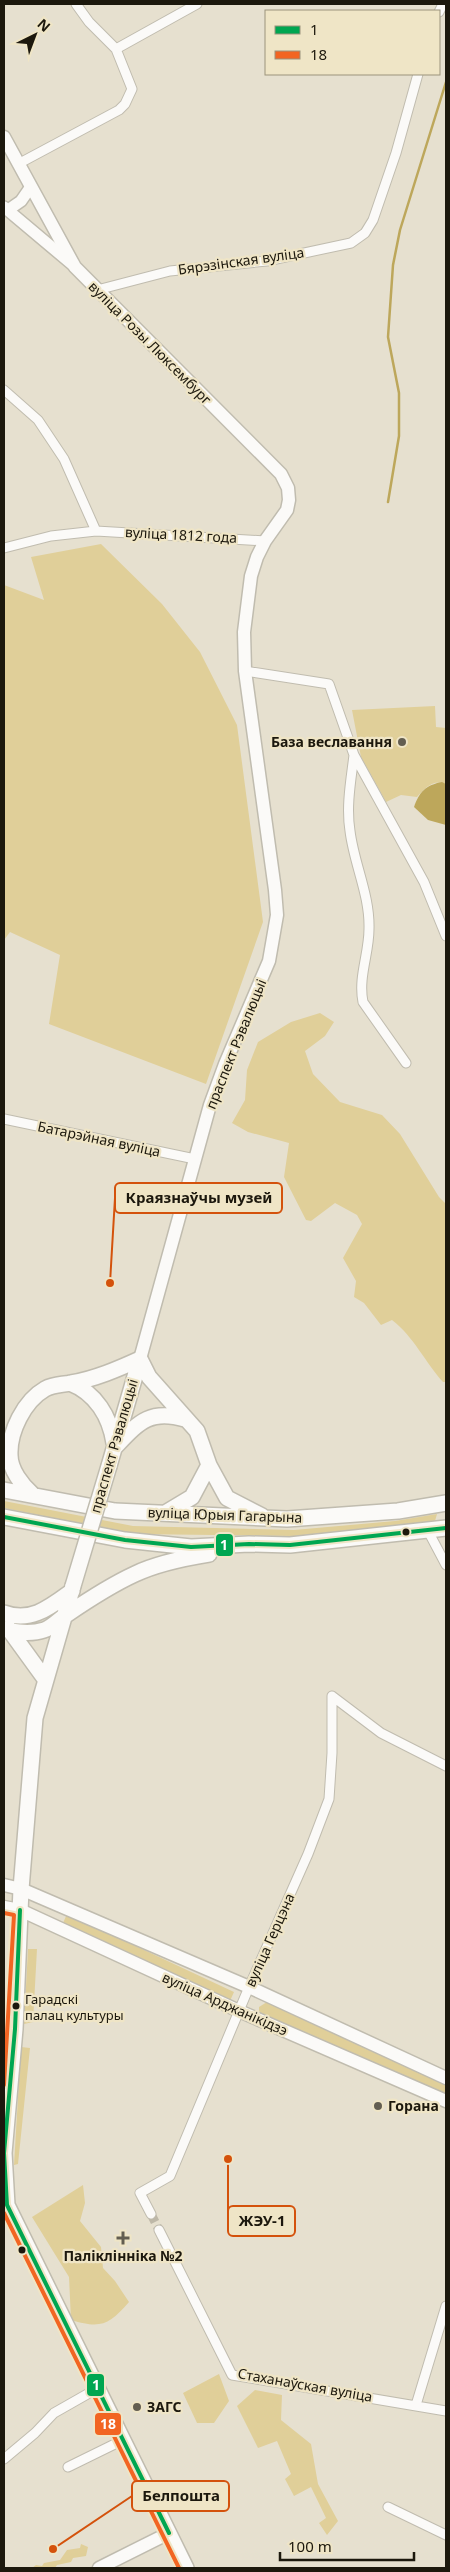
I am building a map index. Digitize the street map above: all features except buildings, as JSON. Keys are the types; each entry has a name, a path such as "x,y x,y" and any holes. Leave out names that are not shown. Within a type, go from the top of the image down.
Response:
{"main road":[{"path":"4,137 30,188 75,267"},
{"name":"вуліца Розы Люксембург","path":"75,267 281,474 288,488"},
{"name":"праспект Рэвалюцыі","path":"186,2568 8,2205 4,2184 4,2153 15,2029 21,1889 35,1718 63,1617 115,1447 210,1105 225,1064 269,961 277,915 267,823 245,671 244,632 251,576 265,541 287,510 289,500 288,488"},
{"path":"32,1494 19,1480 7,1459 12,1440 27,1406 43,1390 52,1385 70,1383 117,1370 140,1359 149,1377 185,1419 197,1430 209,1465 227,1498 266,1518"},
{"path":"70,1383 80,1387 98,1404 109,1421 115,1447"},
{"path":"115,1447 144,1418 165,1414 185,1419"},
{"path":"166,1512 192,1497 209,1465"},
{"name":"вуліца Юрыя Гагарына","path":"4,1490 115,1511 266,1518 316,1519 398,1511 446,1503"},
{"name":"вуліца Юрыя Гагарына","path":"4,1517 125,1540 191,1547 249,1544 290,1545 446,1528"},
{"path":"4,1530 38,1524"},
{"path":"7,1627 21,1633 43,1631 114,1584 149,1568 249,1544"},
{"path":"4,1612 15,1616 31,1615 49,1608 72,1588"},
{"path":"7,1627 45,1679"},
{"name":"вуліца Арджанікідзэ","path":"4,1885 21,1889 249,1987 446,2078"},
{"name":"вуліца Арджанікідзэ","path":"4,1907 20,1910 239,2011 446,2102"},
{"path":"99,2568 169,2533"}],"street":[{"path":"18,164 119,110 126,104 132,89 116,50 88,22 76,4"},
{"path":"116,50 197,4"},
{"name":"Бярэзінская вуліца","path":"97,290 170,270 267,261 351,244 365,233 373,220 396,153 418,75"},
{"path":"6,208 21,201 30,188"},
{"name":"вуліца Розы Люксембург","path":"6,208 75,267"},
{"path":"4,390 38,420 64,459 96,531"},
{"name":"вуліца 1812 года","path":"4,548 50,536 96,531 265,541"},
{"path":"245,671 329,684 354,755 424,882 446,936"},
{"path":"354,755 348,809 350,832 366,897 370,930 360,990 363,1002 406,1064"},
{"name":"Батарэйная вуліца","path":"4,1119 195,1159"},
{"path":"428,1531 446,1565"},
{"name":"вуліца Герцэна","path":"151,2214 140,2193 170,2176 249,1987 308,1854 329,1799 332,1696 381,1733 446,1766"},
{"name":"Стаханаўская вуліца","path":"159,2230 232,2375 446,2411"},
{"path":"416,2405 446,2306"},
{"path":"4,2459 36,2433 54,2413 98,2388"},
{"path":"68,2467 123,2440"},
{"path":"388,2507 446,2535"}],"shaded area":[{"path":"101,544 162,604 200,652 237,725 263,922 206,1084 49,1024 60,955 10,932 4,940 4,585 44,600 31,557"},
{"name":"База веславання","path":"435,706 436,727 446,728 446,784 433,784 417,797 401,795 386,802 361,757 352,710"},
{"path":"442,782 446,784 446,825 428,820 414,807 418,797 427,787"},
{"path":"320,1013 334,1022 325,1036 305,1051 313,1074 340,1102 382,1115 400,1134 439,1197 446,1204 446,1382 443,1382 400,1327 392,1320 381,1325 364,1303 354,1297 356,1281 343,1258 362,1224 357,1215 335,1203 311,1221 306,1220 284,1177 289,1143 248,1132 232,1123 245,1100 247,1070 258,1042 291,1022"},
{"path":"4,1501 133,1526 294,1530 395,1521 437,1514 435,1521 295,1536 132,1534 4,1508"},
{"path":"67,1914 234,1992 230,2001 63,1923"},
{"path":"28,1949 37,1949 33,2022 24,2024"},
{"path":"267,2002 446,2084 446,2097 262,2014 259,2011 259,2007"},
{"path":"21,2047 30,2048 18,2164 14,2165"},
{"path":"83,2185 85,2203 80,2221 101,2247 103,2268 115,2281 129,2302 116,2316 104,2323 97,2324 71,2320 69,2277 32,2217"},
{"path":"219,2374 229,2401 214,2423 197,2423 183,2393"},
{"path":"255,2390 282,2395 281,2420 311,2444 318,2484 338,2521 327,2535 319,2523 326,2518 311,2487 294,2496 285,2479 291,2474 277,2441 258,2448 237,2406"},
{"path":"81,2544 88,2547 86,2556 73,2558 71,2562 57,2565 55,2568 32,2568 36,2565 42,2566 44,2563 60,2560 67,2550 80,2548"}],"waterway":[{"path":"388,502 399,436 399,393 388,337 393,265 400,230 446,82"}],"tunnel":[{"path":"151,2214 159,2230"}],"transit line":[{"name":"1","path":"4,1517 125,1540 191,1547 249,1544 290,1545 446,1528"},
{"name":"1","path":"20,1910 15,2029 4,2153 7,2205 169,2533"},
{"name":"18","path":"4,1913 14,1915 4,2085"},
{"name":"18","path":"4,2213 179,2568"}],"place":[{"name":"База веславання","path":"402,742"},
{"name":"Краязнаўчы музей","path":"110,1283"},
{"name":"Гарадскі палац культуры","path":"16,2006"},
{"name":"Горана","path":"378,2106"},
{"name":"ЖЭУ-1","path":"228,2159"},
{"name":"Паліклінніка №2","path":"123,2238"},
{"name":"ЗАГС","path":"137,2407"},
{"name":"Белпошта","path":"53,2549"}]}
